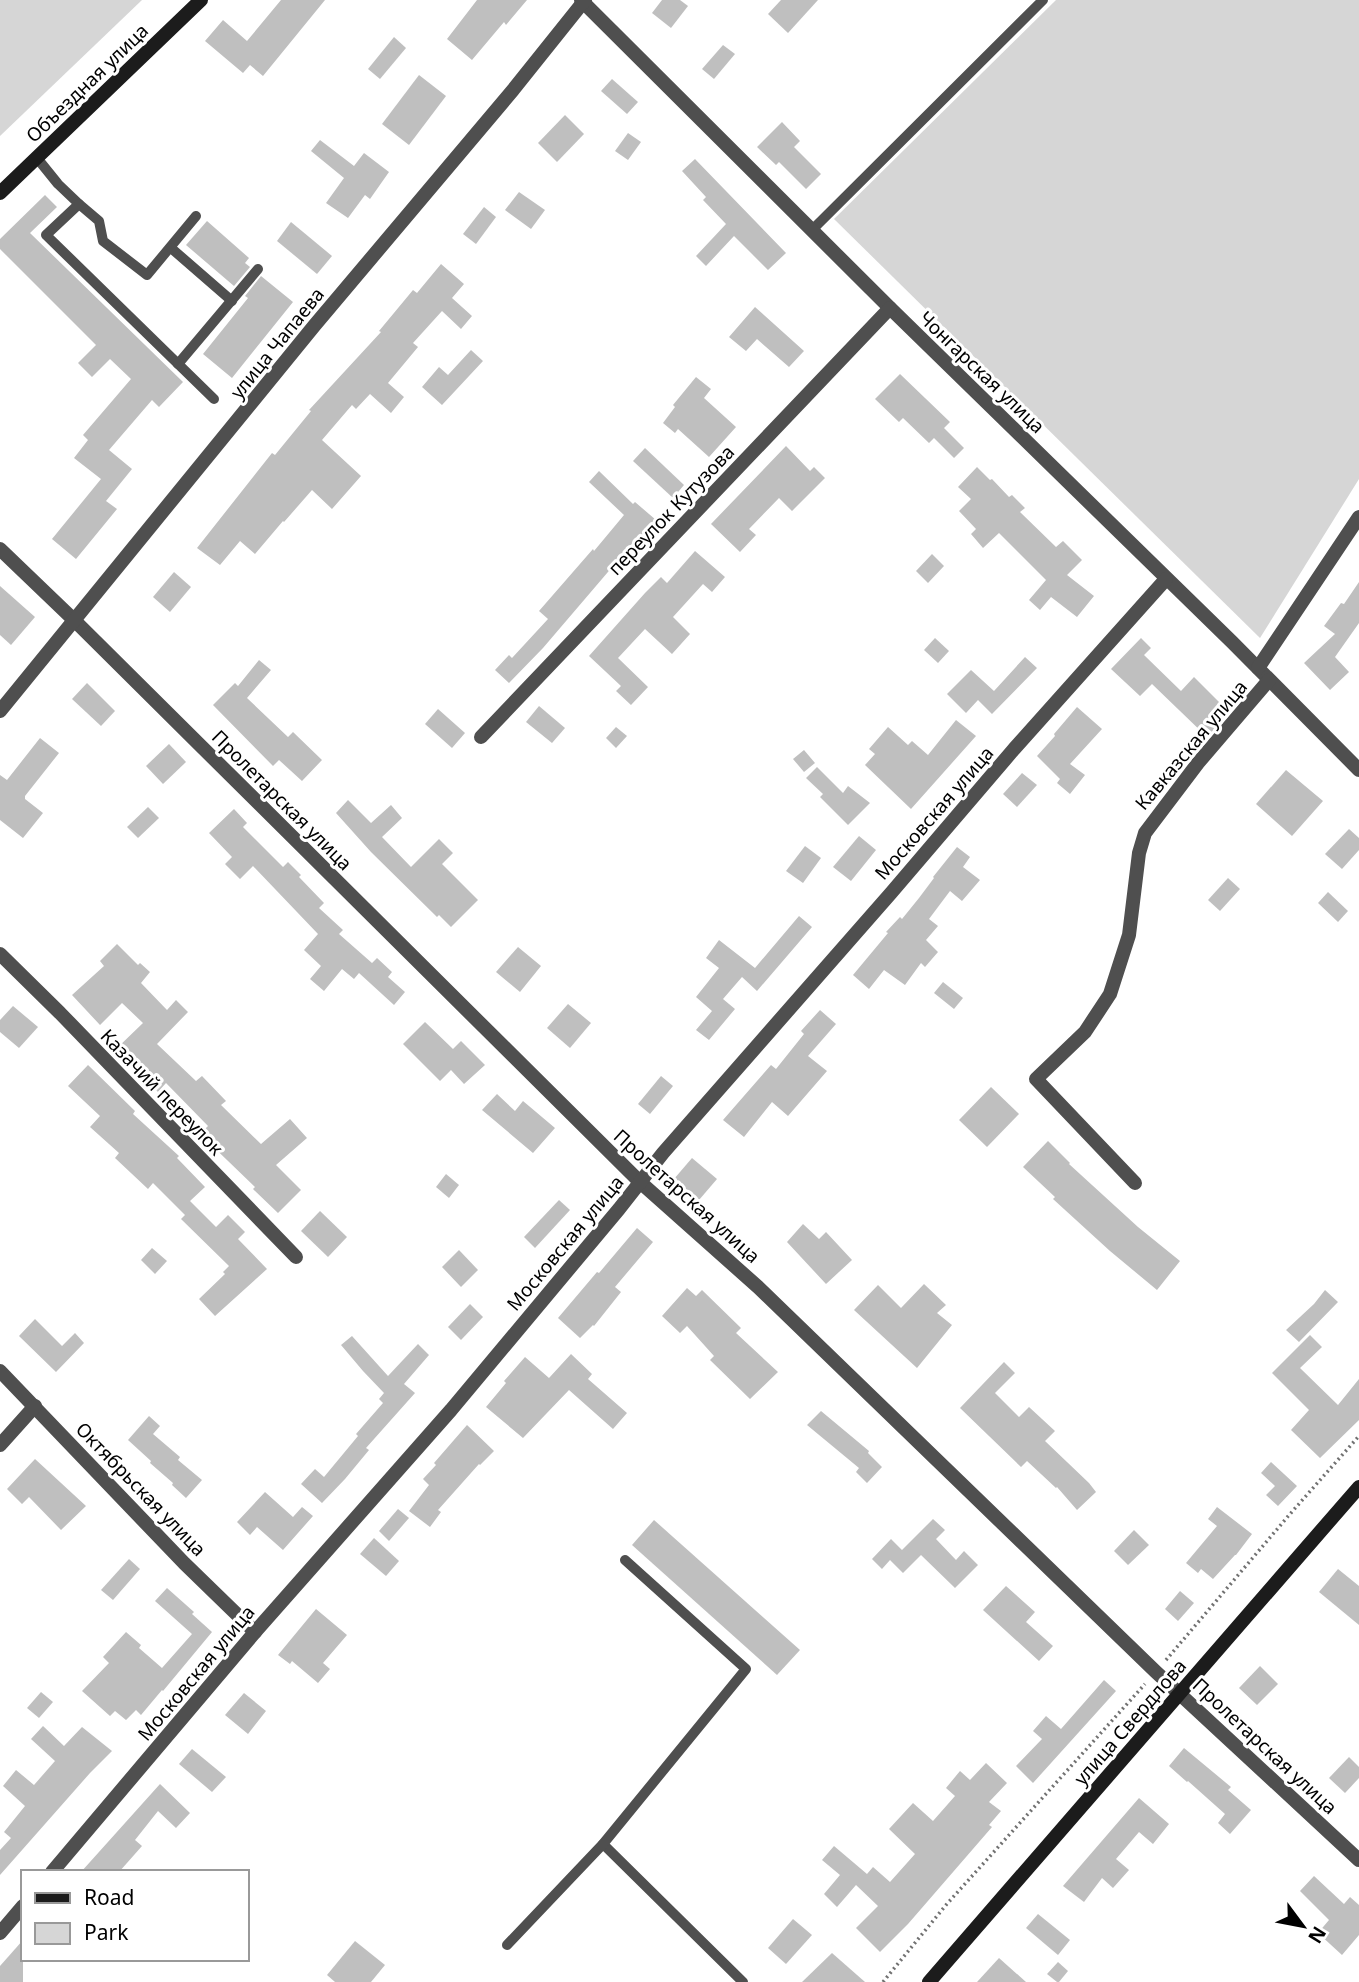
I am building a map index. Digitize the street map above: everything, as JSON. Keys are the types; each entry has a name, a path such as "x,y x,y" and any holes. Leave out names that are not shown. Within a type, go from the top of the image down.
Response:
{"street":[{"name":"Объездная улица","path":"0,193 201,0"},
{"name":"Чонгарская улица","path":"583,1 1359,770"},
{"name":"улица Чапаева","path":"0,711 314,327 513,90 583,1"},
{"name":"переулок Кутузова","path":"481,737 890,308"},
{"path":"1258,668 1359,517"},
{"name":"Пролетарская улица","path":"0,550 75,621 640,1182 758,1287 1156,1672 1359,1860"},
{"name":"Московская улица","path":"54,1870 255,1632 451,1410 640,1182 1014,749 1166,579"},
{"name":"Кавказская улица","path":"1135,1183 1036,1079 1084,1032 1110,994 1129,935 1139,853 1145,833 1198,763 1269,680"},
{"name":"Казачий переулок","path":"0,954 296,1257"},
{"name":"Октябрьская улица","path":"0,1371 184,1563 255,1632"},
{"path":"0,1445 35,1406"},
{"name":"улица Свердлова","path":"929,1982 1359,1487"},
{"path":"0,1933 21,1908"}],"lane":[{"path":"812,230 1043,0"},
{"path":"37,158 58,184 100,221 103,241 147,275 196,215"},
{"path":"79,204 47,235 214,399"},
{"path":"171,247 232,301"},
{"path":"178,365 258,269"},
{"path":"507,1945 603,1844 746,1669 625,1560"},
{"path":"603,1844 743,1982"}],"path":[{"path":"883,1982 946,1905 1156,1672 1359,1436"}],"green space":[{"path":"0,0 142,0 0,136"},
{"path":"1056,0 1359,0 1359,479 1260,638 834,219"}],"building":[{"path":"281,0 325,0 263,76 250,65 243,73 205,41 223,20 247,41"},
{"path":"477,0 527,0 472,60 447,39"},
{"path":"662,0 680,0 688,6 671,28 652,13"},
{"path":"781,0 818,0 788,33 768,14"},
{"path":"394,37 406,48 380,79 368,69"},
{"path":"723,45 735,54 714,79 702,69"},
{"path":"419,75 446,96 409,145 382,124"},
{"path":"612,79 638,102 627,114 601,91"},
{"path":"565,115 584,134 557,162 538,143"},
{"path":"782,122 800,141 794,147 821,174 806,189 779,162 776,165 757,147"},
{"path":"628,133 641,142 628,160 615,151"},
{"path":"320,140 354,166 364,153 389,172 370,199 365,195 348,218 326,203 344,178 311,151"},
{"path":"695,159 786,253 768,270 734,236 706,266 696,256 726,224 703,200 706,197 682,171"},
{"path":"519,192 545,210 531,229 505,210"},
{"path":"45,195 57,207 30,233 183,382 159,407 152,400 109,450 132,469 106,501 117,509 76,559 52,539 101,479 74,458 88,440 83,435 131,379 110,359 92,377 78,363 96,345 0,249 0,239"},
{"path":"484,207 496,217 476,244 463,234"},
{"path":"207,221 249,258 245,263 250,267 234,286 186,245"},
{"path":"291,222 332,256 317,274 277,241"},
{"path":"441,264 464,284 452,298 472,316 461,329 442,311 413,343 418,347 388,383 404,397 391,413 370,394 356,409 352,405 322,440 361,476 332,509 312,490 255,554 240,541 220,565 197,548 272,453 275,455 311,411 309,410 381,332 379,331 413,290 417,293"},
{"path":"261,276 293,302 232,378 203,354 248,298 245,296"},
{"path":"755,307 804,351 789,367 757,339 746,351 729,337"},
{"path":"471,350 483,361 442,405 422,387 439,367 448,375"},
{"path":"900,374 950,422 944,428 964,448 954,458 934,438 929,443 903,418 899,422 875,399"},
{"path":"696,377 711,389 704,398 736,427 709,457 678,429 675,433 663,423 675,407 673,405"},
{"path":"786,446 810,471 814,467 825,478 792,511 779,498 749,529 756,535 740,552 711,524"},
{"path":"645,448 684,485 673,498 633,461"},
{"path":"977,467 1025,508 1020,512 1056,547 1063,541 1082,560 1067,575 1094,596 1077,617 1051,597 1040,610 1029,600 1046,580 999,533 983,548 971,534 976,529 959,511 971,499 958,487"},
{"path":"599,471 633,504 635,502 656,520 509,683 495,670 509,655 512,658 548,619 539,611 624,515 589,482"},
{"path":"695,551 725,577 712,592 703,584 673,617 690,634 672,654 645,629 618,658 648,687 631,705 616,691 621,686 589,656 661,577 667,583"},
{"path":"932,554 944,566 928,583 916,571"},
{"path":"174,572 191,587 170,612 153,597"},
{"path":"1359,582 1359,623 1335,657 1349,672 1330,690 1304,663 1335,634 1324,626"},
{"path":"0,586 35,617 11,645 0,635"},
{"path":"935,638 949,651 938,663 924,650"},
{"path":"1141,638 1151,648 1144,655 1181,691 1194,677 1229,712 1207,737 1152,684 1140,696 1111,669"},
{"path":"1025,657 1037,668 992,714 978,700 966,713 947,694 971,670 994,691"},
{"path":"259,660 271,670 247,698 288,737 293,732 322,760 302,781 279,760 273,766 213,705 235,683 238,686"},
{"path":"87,683 115,711 101,726 72,699"},
{"path":"539,706 565,728 552,743 526,722"},
{"path":"1077,707 1102,729 1070,764 1085,775 1070,794 1057,783 1060,779 1037,756"},
{"path":"438,709 465,733 452,748 425,724"},
{"path":"956,720 976,736 911,809 865,765 875,754 869,749 888,727 908,745 912,741 928,755"},
{"path":"616,727 627,736 616,748 606,738"},
{"path":"40,738 59,753 25,796 25,799 43,813 23,838 0,820 0,775 7,780"},
{"path":"169,744 186,762 163,784 146,766"},
{"path":"804,750 815,763 804,772 793,759"},
{"path":"817,767 843,793 848,786 870,803 848,825 820,797 823,794 806,778"},
{"path":"1286,770 1323,801 1292,836 1256,804"},
{"path":"1022,773 1037,785 1017,807 1003,794"},
{"path":"348,800 371,823 391,805 402,818 382,837 411,867 439,839 453,853 442,864 478,900 451,927 439,915 437,917 336,813"},
{"path":"148,807 159,818 138,838 127,827"},
{"path":"234,809 247,823 243,827 283,867 288,862 301,875 299,877 324,903 319,908 343,930 339,934 372,963 377,958 392,972 388,977 405,992 394,1005 359,973 354,979 342,969 324,991 310,979 321,966 304,950 318,934 253,866 240,879 225,864 232,857 209,833"},
{"path":"1349,829 1359,838 1359,850 1342,869 1325,854"},
{"path":"859,836 876,850 851,881 833,867"},
{"path":"805,846 821,858 803,883 786,871"},
{"path":"957,847 970,857 963,867 980,880 962,901 950,891 929,919 938,926 926,940 938,952 925,967 921,963 905,985 884,970 869,989 853,975 888,933 886,932 900,917 902,919"},
{"path":"1228,878 1240,889 1220,911 1208,900"},
{"path":"1328,892 1348,911 1338,922 1318,903"},
{"path":"799,916 812,927 757,991 742,977 723,999 735,1009 709,1040 696,1030 712,1011 696,997 719,968 706,958 719,940 755,968"},
{"path":"117,944 138,965 140,963 150,972 141,983 167,1010 176,1000 188,1012 157,1044 196,1081 202,1076 226,1101 221,1105 261,1144 290,1119 307,1138 276,1165 301,1190 278,1213 200,1134 208,1126 166,1083 158,1092 116,1049 143,1023 122,1003 100,1025 72,995 104,966 100,961"},
{"path":"518,947 541,966 520,992 496,972"},
{"path":"943,982 963,998 954,1009 934,993"},
{"path":"568,1004 591,1023 570,1048 547,1028"},
{"path":"13,1006 38,1027 19,1048 0,1032 0,1020"},
{"path":"820,1010 836,1024 808,1056 827,1071 788,1116 772,1102 744,1137 723,1120 771,1065 776,1069 804,1034 801,1031"},
{"path":"425,1022 453,1049 461,1041 485,1065 464,1084 451,1070 440,1081 403,1044"},
{"path":"88,1065 135,1111 133,1114 179,1156 177,1158 205,1187 190,1201 216,1227 228,1215 245,1232 238,1239 267,1269 215,1316 199,1299 225,1274 223,1272 229,1266 181,1219 185,1215 153,1183 148,1189 115,1158 119,1153 90,1127 100,1116 68,1086"},
{"path":"661,1076 673,1086 650,1114 638,1104"},
{"path":"991,1087 1019,1114 987,1147 959,1120"},
{"path":"497,1094 515,1111 523,1101 555,1128 533,1153 482,1110"},
{"path":"1048,1141 1069,1164 1138,1227 1180,1261 1157,1290 1053,1199 1055,1197 1023,1167"},
{"path":"692,1158 717,1179 699,1200 674,1179"},
{"path":"446,1174 459,1185 449,1198 436,1187"},
{"path":"559,1200 570,1210 535,1248 524,1237"},
{"path":"320,1211 347,1237 328,1257 301,1231"},
{"path":"803,1224 819,1239 826,1232 852,1260 826,1284 787,1242"},
{"path":"637,1228 653,1242 615,1287 621,1292 594,1326 580,1338 558,1318"},
{"path":"152,1248 167,1261 155,1274 141,1260"},
{"path":"459,1250 478,1270 461,1287 442,1267"},
{"path":"924,1284 946,1305 937,1313 952,1325 917,1368 854,1310 878,1285 901,1308"},
{"path":"687,1288 696,1296 702,1290 741,1328 736,1333 778,1372 750,1399 710,1360 714,1356 687,1326 680,1333 662,1316"},
{"path":"1325,1290 1338,1302 1299,1342 1286,1330"},
{"path":"470,1304 483,1317 461,1340 448,1327"},
{"path":"35,1319 62,1346 75,1333 84,1343 56,1372 19,1336"},
{"path":"1310,1335 1322,1347 1300,1368 1338,1405 1359,1379 1359,1420 1320,1458 1291,1430 1309,1410 1272,1373"},
{"path":"352,1336 388,1376 418,1344 429,1355 404,1384 415,1393 322,1503 301,1484 315,1469 324,1477 383,1403 379,1399 384,1393 341,1345"},
{"path":"571,1354 592,1374 588,1379 627,1413 613,1429 569,1390 523,1438 486,1407 525,1357 549,1378"},
{"path":"1004,1362 1015,1373 995,1393 1019,1417 1029,1407 1055,1431 1045,1441 1096,1492 1077,1510 1057,1487 1027,1461 1021,1467 960,1408"},
{"path":"821,1411 869,1451 882,1467 867,1483 856,1472 859,1468 807,1425"},
{"path":"149,1416 160,1426 153,1434 202,1480 186,1498 128,1440"},
{"path":"467,1425 494,1451 438,1510 441,1512 430,1527 409,1511 429,1485 423,1479"},
{"path":"35,1459 86,1506 61,1530 29,1497 22,1504 7,1489"},
{"path":"1271,1462 1297,1486 1278,1506 1266,1495 1275,1486 1261,1473"},
{"path":"265,1492 293,1517 302,1507 313,1516 283,1550 257,1527 250,1535 237,1522"},
{"path":"1217,1507 1252,1534 1213,1579 1201,1569 1198,1573 1186,1563 1217,1526 1208,1519"},
{"path":"398,1509 409,1518 389,1541 379,1531"},
{"path":"933,1519 945,1530 936,1539 956,1560 964,1551 978,1565 955,1588 921,1555 903,1573 890,1560 882,1569 872,1559 891,1539 902,1550"},
{"path":"654,1520 800,1650 777,1675 632,1545"},
{"path":"1134,1530 1149,1545 1128,1565 1114,1551"},
{"path":"374,1538 399,1561 386,1576 360,1554"},
{"path":"129,1559 140,1569 113,1600 101,1590"},
{"path":"1338,1569 1359,1586 1359,1625 1319,1592"},
{"path":"1006,1586 1035,1612 1026,1622 1053,1646 1039,1661 983,1610"},
{"path":"167,1588 212,1632 141,1715 136,1710 126,1720 115,1711 110,1716 82,1691 109,1663 103,1657 126,1632 141,1645 139,1648 162,1668 192,1634 155,1601"},
{"path":"1180,1591 1194,1603 1178,1621 1165,1609"},
{"path":"316,1609 347,1635 323,1663 330,1669 318,1683 292,1661 290,1664 278,1655"},
{"path":"1260,1666 1278,1684 1257,1705 1239,1688"},
{"path":"1104,1680 1116,1691 1033,1783 1016,1766 1042,1739 1033,1731 1046,1716 1061,1729"},
{"path":"41,1692 53,1702 39,1718 27,1708"},
{"path":"244,1693 266,1711 248,1734 225,1715"},
{"path":"43,1726 64,1746 82,1727 112,1751 0,1875 0,1850 11,1838 4,1832 25,1806 3,1786 16,1770 34,1785 55,1761 31,1739"},
{"path":"1184,1748 1231,1787 1228,1790 1251,1810 1230,1834 1218,1823 1225,1814 1169,1766"},
{"path":"192,1749 226,1777 212,1792 179,1764"},
{"path":"1349,1757 1359,1767 1359,1778 1345,1793 1329,1778"},
{"path":"986,1763 1007,1783 989,1802 1001,1811 989,1825 992,1827 908,1924 880,1952 856,1928 878,1906 856,1885 837,1907 824,1894 840,1875 822,1860 834,1846 867,1874 873,1867 890,1882 915,1854 889,1829 913,1803 933,1821 955,1796 946,1788 960,1771 970,1780"},
{"path":"160,1784 190,1813 176,1828 158,1811 135,1840 142,1846 121,1870 83,1870"},
{"path":"1139,1798 1169,1824 1153,1844 1139,1832 1116,1859 1129,1870 1113,1888 1102,1878 1084,1902 1063,1886"},
{"path":"1314,1876 1344,1904 1350,1897 1359,1905 1359,1935 1342,1955 1318,1933 1329,1920 1300,1891"},
{"path":"1038,1914 1070,1940 1058,1955 1026,1928"},
{"path":"793,1919 812,1935 786,1964 768,1948"},
{"path":"355,1941 385,1965 371,1982 335,1982 327,1975"},
{"path":"21,1942 23,1982 0,1982 0,1966"},
{"path":"832,1953 865,1982 802,1982"},
{"path":"999,1958 1026,1982 977,1982"},
{"path":"1058,1962 1068,1971 1057,1982 1047,1974"}]}
